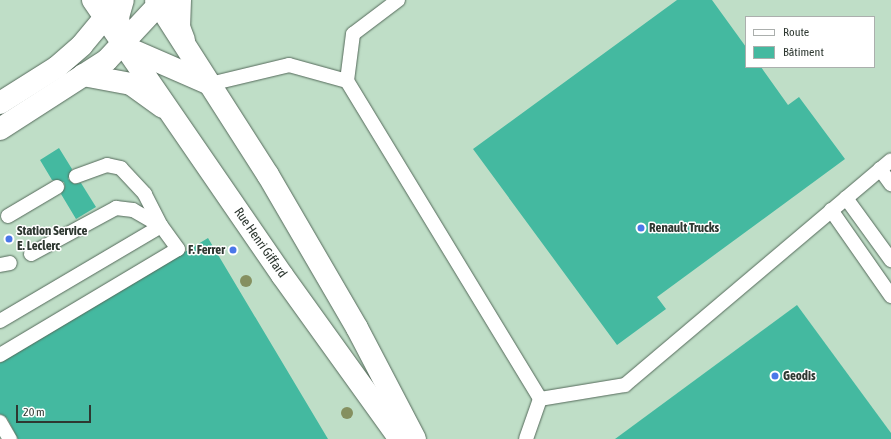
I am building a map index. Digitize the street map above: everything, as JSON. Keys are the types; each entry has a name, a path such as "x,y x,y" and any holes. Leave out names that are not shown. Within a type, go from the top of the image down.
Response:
{"street":[{"path":"0,103 57,68 82,45 98,9 121,0 118,32 123,46 210,84"},
{"path":"180,0 179,27 187,51"},
{"path":"0,129 83,75 123,46 159,2 187,51 210,84 268,175 357,328 415,439"},
{"name":"Rue Henri Giffard","path":"98,9 282,275 400,439"},
{"path":"83,75 131,84 172,114"}],"lane":[{"path":"398,0 353,34 347,81 540,399"},
{"path":"210,84 289,65 347,81"},
{"path":"540,399 625,385 886,164 891,184"},
{"path":"0,356 178,249 161,226 145,194 122,168 107,165 76,176"},
{"path":"8,216 57,187"},
{"path":"846,198 891,260"},
{"path":"31,254 116,208 133,210 161,226"},
{"path":"831,210 891,296"},
{"path":"0,321 161,226"},
{"path":"526,439 540,399"},
{"path":"0,422 10,439"}],"shaded area":[{"path":"0,0 891,0 891,439 0,439"}],"building":[{"name":"Renault Trucks","path":"677,0 712,0 745,46 745,68 762,68 788,105 799,97 845,159 657,297 666,309 617,345 473,149"},
{"path":"59,148 72,169 68,179 74,184 81,183 96,207 76,219 61,194 65,187 64,182 52,180 40,160"},
{"path":"208,238 328,439 18,439 7,418 0,414 0,363"},
{"name":"Geodis","path":"797,305 891,433 891,439 615,439"}],"place":[{"name":"Renault Trucks","path":"641,228"},
{"name":"Station Service E. Leclerc","path":"9,239"},
{"name":"F. Ferrer","path":"233,250"},
{"name":"Geodis","path":"775,376"}]}
